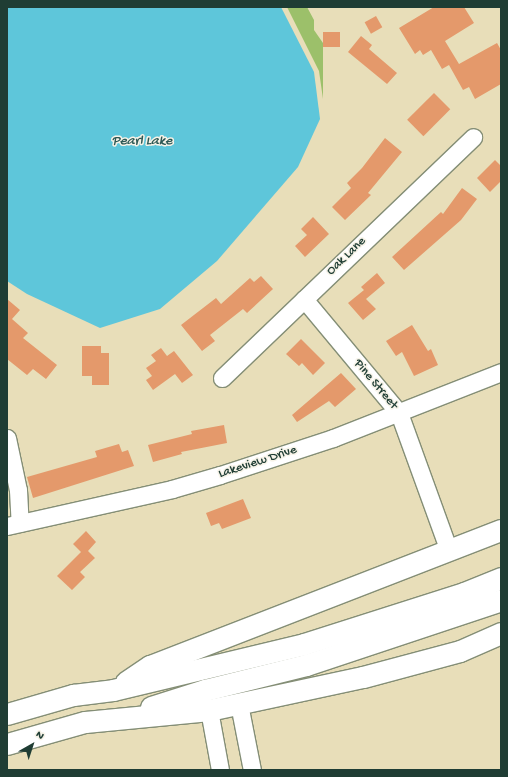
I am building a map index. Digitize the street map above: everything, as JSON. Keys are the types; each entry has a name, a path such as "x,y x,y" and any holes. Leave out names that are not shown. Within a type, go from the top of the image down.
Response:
{"main road":[{"path":"113,690 150,666 501,530"},
{"path":"7,714 73,695 113,690 304,644 464,593 501,578"},
{"path":"104,721 205,690 306,665 501,600"},
{"path":"7,744 84,722 209,710 363,678 460,650 501,633"}],"street":[{"name":"Oak Lane","path":"222,378 473,137"},
{"name":"Pine Street","path":"304,299 399,413 449,551"},
{"name":"Lakeview Drive","path":"14,525 172,489 220,475 399,413 501,372"},
{"path":"7,438 18,490 14,525"},
{"path":"239,704 252,770"},
{"path":"209,710 220,770"}],"green space":[{"path":"287,7 307,7 314,20 314,30 323,43 323,99 319,71"}],"water":[{"name":"Pearl Lake","path":"7,7 281,7 314,72 320,119 298,167 217,261 160,309 100,328 27,294 7,281"}],"building":[{"path":"434,7 464,7 474,23 445,41 459,64 497,43 501,50 501,84 475,99 469,87 463,90 449,65 442,69 431,50 423,55 420,50 415,54 399,28"},
{"path":"376,16 382,27 371,34 365,22"},
{"path":"323,32 340,32 340,47 323,47"},
{"path":"361,36 372,45 369,49 397,73 387,84 348,52"},
{"path":"434,93 450,109 423,136 407,120"},
{"path":"385,138 402,152 368,193 371,195 345,220 332,207 351,188 347,183 362,168"},
{"path":"495,160 501,166 501,181 490,192 477,178"},
{"path":"462,188 477,199 461,220 404,270 392,257 441,212 443,214"},
{"path":"313,217 329,234 305,257 295,246 307,235 301,229"},
{"path":"377,273 385,283 366,299 376,309 363,320 348,303 364,290 361,287"},
{"path":"261,276 273,289 247,313 243,309 210,335 215,341 202,351 181,325 216,298 221,304 250,278 254,282"},
{"path":"7,299 20,310 12,319 28,333 23,338 57,365 46,379 33,369 27,375 7,359"},
{"path":"412,325 428,351 431,349 438,365 414,376 402,352 396,356 386,341"},
{"path":"301,339 325,363 313,375 302,363 299,366 286,354"},
{"path":"82,346 101,346 101,353 109,353 109,385 92,385 92,376 82,376"},
{"path":"161,348 167,356 174,351 193,375 182,383 175,374 153,390 146,380 152,376 146,368 156,361 151,355"},
{"path":"341,373 356,389 335,407 329,401 297,422 292,415"},
{"path":"224,425 227,443 181,452 182,454 153,462 148,445 192,434 191,431"},
{"path":"119,444 122,452 128,450 134,466 33,498 27,477 97,457 95,451"},
{"path":"243,499 251,518 222,529 219,523 211,526 206,513"},
{"path":"86,531 96,542 88,551 95,558 80,572 85,577 72,590 57,576 81,552 73,544"}]}
